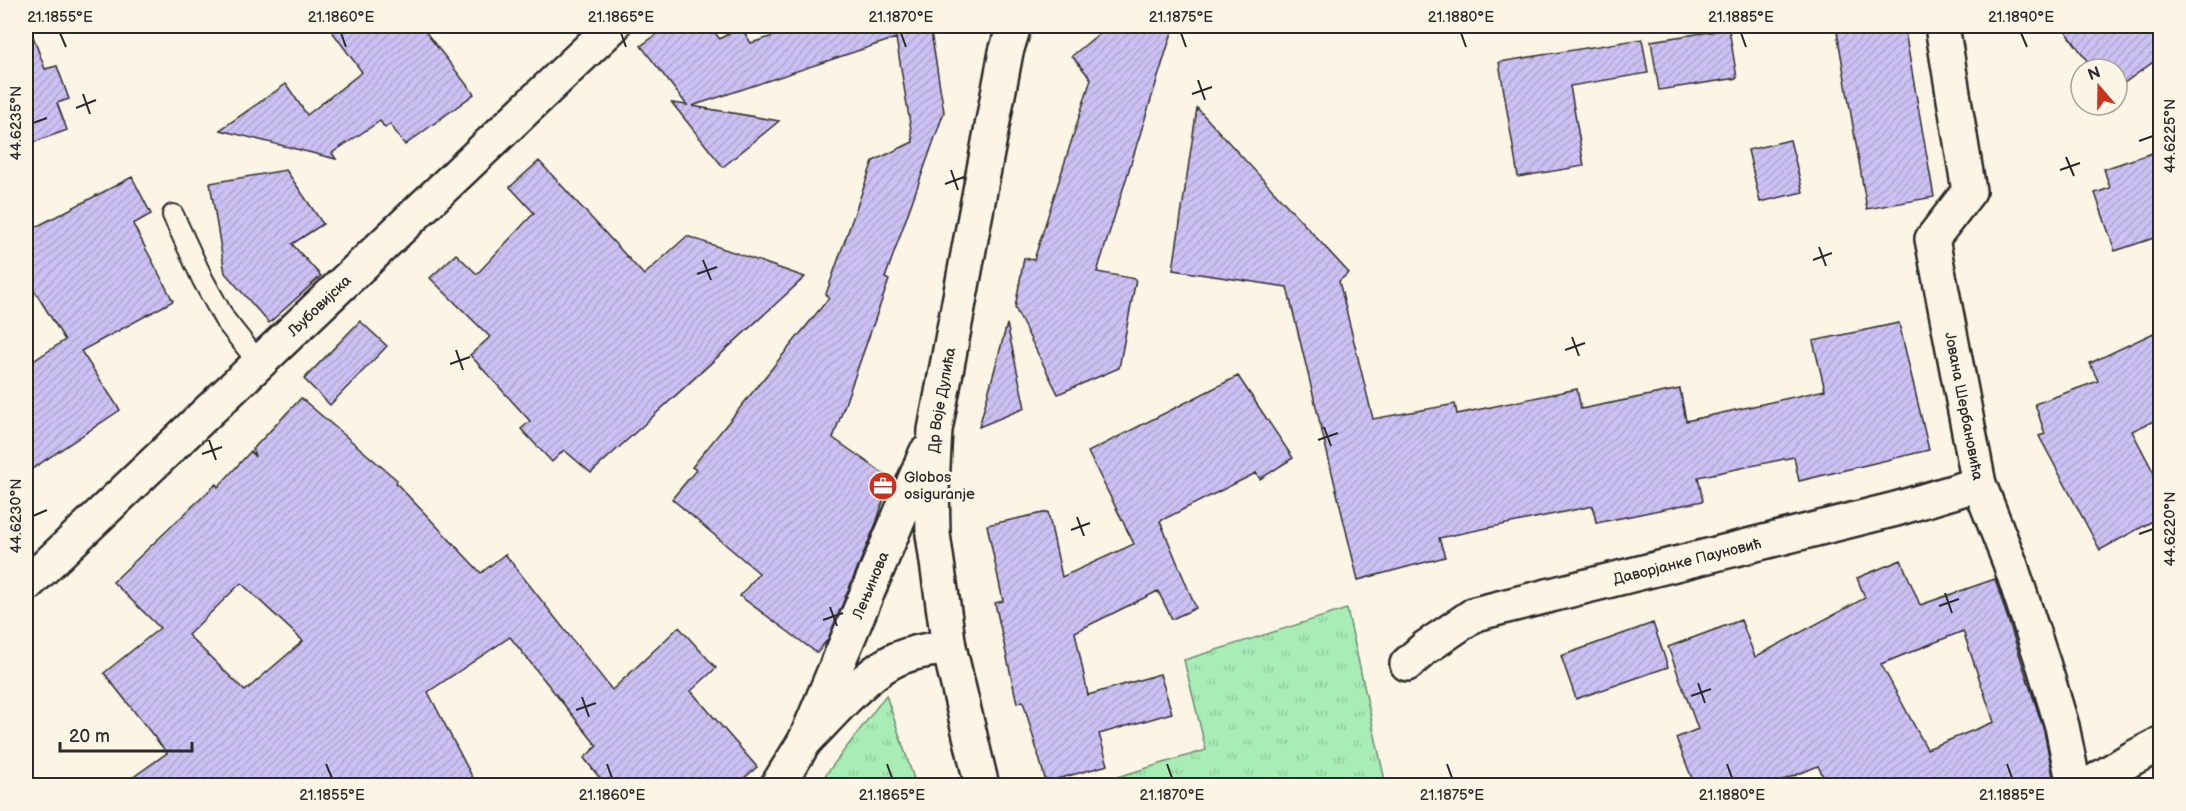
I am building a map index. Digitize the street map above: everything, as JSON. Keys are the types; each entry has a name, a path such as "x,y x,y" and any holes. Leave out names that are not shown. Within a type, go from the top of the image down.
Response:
{"street":[{"name":"Љубовијска","path":"26,585 613,26"},
{"path":"1006,34 1028,26"},
{"name":"Јована Шербановића","path":"1942,26 1969,191 1932,239 1979,484 2010,563 2044,666 2062,726 2074,786"},
{"name":"Др Воје Дулића","path":"982,786 949,646 933,534 932,484 935,430 1006,34"},
{"name":"Лењинова","path":"777,786 805,741 935,430"},
{"name":"Даворјанке Пауновић","path":"1407,664 1425,648 1475,614 1896,509 1979,484"},
{"name":"Лењинова","path":"805,741 874,672 892,661 912,654 949,646"},
{"path":"2087,786 2144,763"}],"lane":[{"path":"173,215 203,280 225,320 259,363"}],"green space":[{"path":"1347,609 1386,785 1091,785 1206,750 1184,660"},
{"path":"886,695 916,785 818,785"}],"building":[{"path":"328,26 421,26 474,94 405,145 390,124 385,128 380,121 332,153 336,159 220,130 286,84 307,115 362,72"},
{"path":"668,26 709,26 720,39 740,26 751,43 805,26 930,26 944,112 885,278 889,280 833,438 890,478 877,521 828,639 817,653 740,596 759,573 672,499 696,470 692,467 829,298 826,294 873,161 913,142 896,38 692,106 779,121 723,167 672,103 687,105 641,46"},
{"path":"1108,26 1174,26 1097,272 1136,279 1119,368 1058,394 1015,308 1024,258 1034,260 1091,79 1072,56"},
{"path":"1836,26 1904,26 1934,197 1867,209"},
{"path":"2062,26 2160,26 2160,57 2129,79 2129,57 2084,57"},
{"path":"26,28 30,28 45,69 57,66 69,99 57,103 67,130 26,145"},
{"path":"1729,29 1737,78 1659,90 1651,41"},
{"path":"1642,39 1648,73 1570,86 1584,166 1518,177 1499,62"},
{"path":"1197,108 1349,273 1339,281 1373,419 1455,404 1457,414 1577,389 1581,409 1680,389 1686,421 1825,390 1813,341 1899,323 1929,450 1799,481 1794,457 1698,477 1703,501 1596,523 1593,506 1439,538 1445,557 1358,580 1287,287 1173,270"},
{"path":"1790,140 1803,192 1760,202 1748,150"},
{"path":"2152,153 2160,180 2160,236 2115,251 2095,193 2110,188 2104,169"},
{"path":"539,161 644,275 687,236 805,277 591,473 564,450 552,462 521,429 530,421 470,355 490,337 430,278 456,254 477,274 534,213 510,187"},
{"path":"286,170 323,224 292,244 321,276 269,323 225,273 210,183"},
{"path":"132,177 151,214 133,224 173,301 81,351 120,410 26,473 26,366 65,340 26,277 26,232"},
{"path":"360,321 387,346 330,405 304,379"},
{"path":"1007,324 1025,408 979,427"},
{"path":"2160,330 2160,418 2132,431 2160,485 2160,517 2100,550 2039,436 2045,434 2035,404 2098,381 2090,363"},
{"path":"1238,376 1293,458 1260,479 1256,473 1160,521 1196,608 1172,619 1158,591 1075,632 1088,695 1160,674 1172,713 1099,734 1108,765 1046,782 1023,701 1017,703 995,603 1003,601 987,525 1048,512 1062,577 1134,544 1088,452"},
{"path":"301,398 397,480 396,483 481,573 505,554 612,690 679,627 716,668 691,691 757,767 735,786 606,786 584,758 597,746 510,637 428,692 477,786 121,786 167,753 104,673 160,628 113,582 216,484 218,487 251,451 255,457 253,449","holes":["241,583 303,641 245,691 188,635"]},
{"path":"1901,560 1920,605 1995,579 2044,731 2055,786 1828,786 1818,766 1769,786 1695,786 1676,738 1698,729 1668,647 1741,620 1755,657 1865,598 1857,578","holes":["1963,631 1994,722 1927,749 1881,664"]},
{"path":"1653,623 1668,667 1576,699 1561,656"}],"place":[{"name":"Globos osiguranje","path":"883,486"}]}
